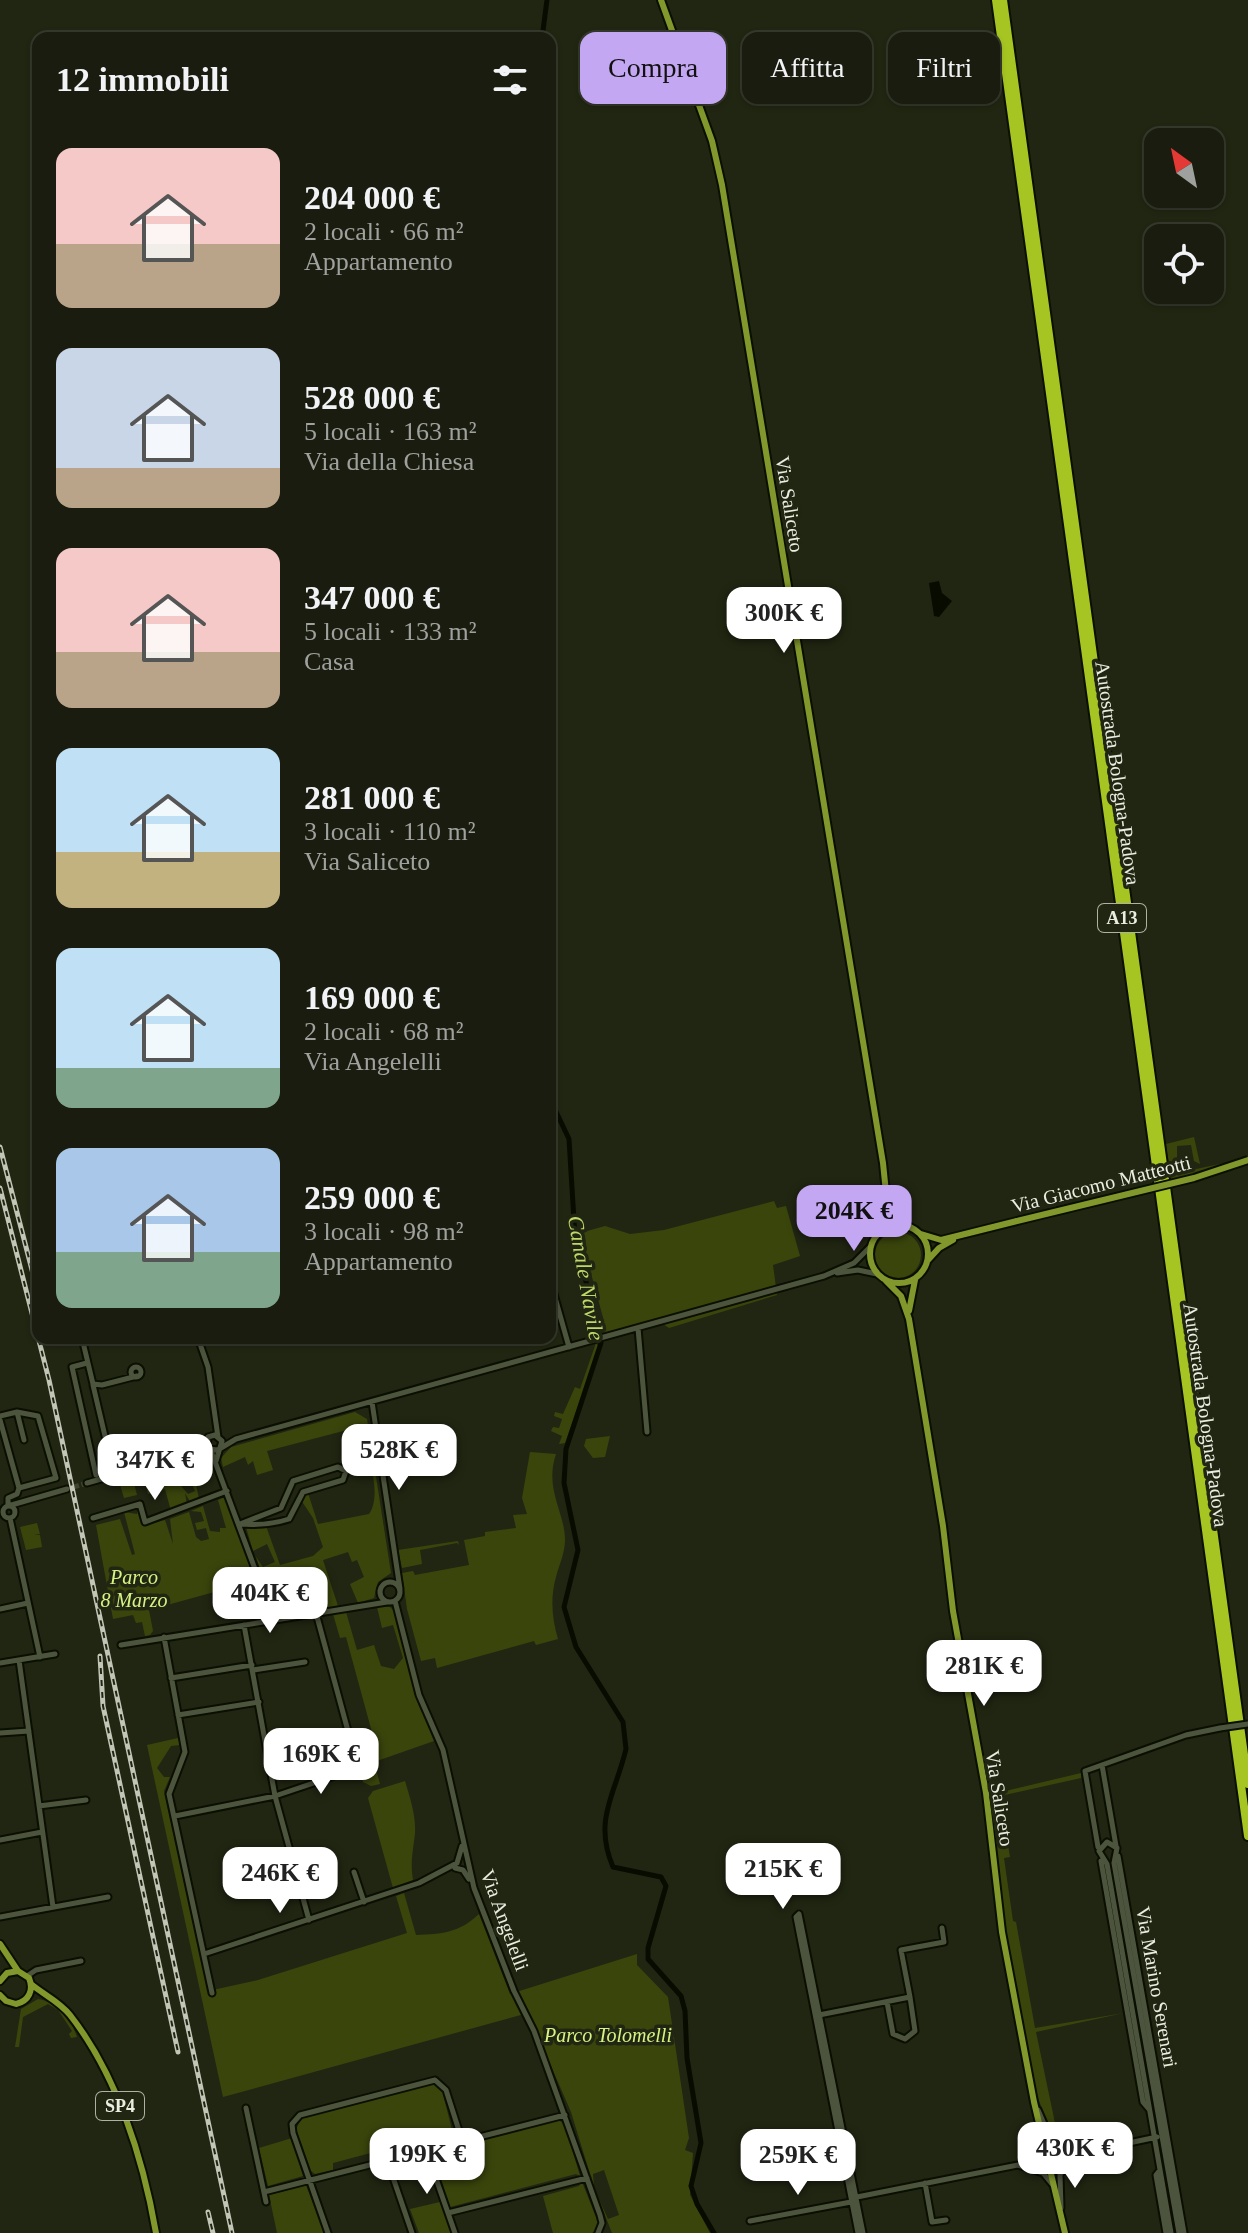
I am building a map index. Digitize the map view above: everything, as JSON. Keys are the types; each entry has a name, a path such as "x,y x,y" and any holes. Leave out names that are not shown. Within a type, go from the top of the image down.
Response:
{"highway":[{"name":"Autostrada Bologna-Padova","path":"996,0 1248,1836"},
{"name":"Autostrada Bologna-Padova","path":"1003,0 1248,1784"}],"main road":[{"name":"Via Saliceto","path":"661,0 712,141 722,185 883,1163 893,1207 905,1226"},
{"name":"Via Giacomo Matteotti","path":"918,1232 941,1240 961,1237 1194,1178 1248,1160"},
{"name":"Via Saliceto","path":"870,1247 881,1231 888,1212 883,1163"},
{"path":"881,1231 905,1226 918,1232 927,1247 926,1263"},
{"name":"Via Giacomo Matteotti","path":"926,1263 939,1248 961,1237"},
{"path":"870,1247 871,1264 877,1274"},
{"name":"Via Saliceto","path":"909,1319 911,1290 926,1263"},
{"name":"Via Saliceto","path":"877,1274 901,1296 909,1319 946,1540 953,1611 986,1793 1002,1932 1034,2102 1065,2233"},
{"path":"886,1281 902,1283 916,1278"},
{"path":"0,1944 18,1971 49,1996"},
{"path":"2,1978 5,1954"},
{"path":"2,1978 18,1971"},
{"path":"27,1999 31,1984"},
{"path":"0,1996 12,2004 49,1996"},
{"name":"SP4","path":"49,1996 70,2014 110,2081 131,2137 156,2233"}],"street":[{"path":"824,1276 854,1263 870,1247"},
{"path":"87,1483 191,1453 220,1449 236,1439 824,1276 858,1270 877,1274"},
{"path":"556,1301 569,1347"},
{"path":"638,1328 647,1432"},
{"path":"83,1344 113,1470"},
{"path":"200,1344 212,1388 219,1438 216,1462"},
{"path":"87,1363 72,1367 96,1475"},
{"path":"93,1384 114,1382 137,1376 140,1370 132,1368 114,1382"},
{"path":"121,1645 391,1602 400,1589 372,1402"},
{"path":"364,1404 372,1418"},
{"path":"17,1412 24,1440"},
{"path":"19,1488 56,1478 38,1416 17,1412 0,1418 19,1488 17,1494 8,1498 5,1511 40,1657"},
{"path":"191,1453 207,1440 215,1421"},
{"path":"207,1440 236,1439"},
{"path":"207,1440 274,1620"},
{"path":"338,1467 346,1471 343,1480 303,1492 294,1508 240,1524 279,1509 290,1485 297,1479 338,1467"},
{"path":"297,1479 303,1492"},
{"path":"5,1511 15,1511 18,1504 29,1499 67,1489"},
{"path":"93,1518 140,1504 145,1522 227,1491"},
{"path":"5,1511 29,1499"},
{"path":"283,1503 294,1508"},
{"path":"372,1604 397,1571"},
{"path":"390,1582 400,1589"},
{"name":"Via Angelelli","path":"381,1596 391,1602 397,1612 419,1695 441,1741 478,1897 565,2115 602,2223 598,2233"},
{"path":"0,1609 28,1603"},
{"path":"175,1816 275,1796 358,1768 316,1613"},
{"path":"244,1625 275,1796 309,1920"},
{"path":"164,1637 185,1755 169,1790 212,1993"},
{"path":"0,1663 55,1654"},
{"path":"19,1660 53,1907"},
{"path":"171,1678 305,1662"},
{"path":"178,1715 259,1702"},
{"path":"1102,1765 1175,1738 1248,1724"},
{"path":"0,1733 29,1731"},
{"name":"Via Marino Serenari","path":"1150,2110 1143,2102 1085,1771 1102,1765 1161,2135 1160,2170 1156,2175 1169,2233"},
{"path":"39,1806 86,1800"},
{"path":"453,1867 462,1849 459,1814"},
{"path":"0,1840 42,1832"},
{"path":"1099,1851 1107,1842 1117,1848"},
{"name":"Via Marino Serenari","path":"1117,1848 1110,1863 1150,2110 1161,2135"},
{"name":"Via Marino Serenari","path":"1099,1851 1110,1863 1182,2233"},
{"path":"204,1954 364,1902 468,1864"},
{"path":"453,1867 469,1876 478,1897"},
{"path":"354,1872 364,1902"},
{"path":"0,1917 108,1897"},
{"path":"818,2015 796,1917 799,1914 861,2233"},
{"path":"887,2002 893,2034 905,2039 915,2031 901,1950 944,1942 942,1928"},
{"path":"27,1976 36,1970 81,1961"},
{"path":"818,2015 910,1997"},
{"path":"328,2233 292,2128 297,2118 435,2080 443,2084 462,2140"},
{"path":"1034,2102 1052,2142 1073,2154"},
{"path":"246,2108 266,2202"},
{"path":"264,2192 565,2115"},
{"path":"1022,2164 1035,2153 1041,2132"},
{"path":"750,2221 1161,2135"},
{"path":"426,2150 455,2233"},
{"path":"1061,2217 1060,2175 1073,2154"},
{"path":"387,2160 412,2233"},
{"path":"1022,2164 1043,2173 1055,2189"},
{"path":"448,2213 587,2178"},
{"path":"925,2183 932,2222 946,2220"}],"green space":[{"path":"1194,1137 1200,1164 1194,1161 1191,1145 1177,1146 1177,1163 1182,1172 1248,1158 1171,1181 1166,1144"},
{"path":"774,1201 777,1208 786,1206 800,1256 773,1265 777,1295 669,1328 660,1322 604,1337 604,1321 580,1233 605,1226 630,1234 664,1230"},
{"path":"898,1232 914,1239 921,1255 914,1271 898,1278 882,1271 875,1255 882,1239"},
{"path":"596,1343 599,1347 565,1443 559,1444 562,1436 551,1431 553,1427 559,1428 562,1419 554,1416 555,1412 563,1414 575,1387 580,1389"},
{"path":"355,1412 367,1419 391,1573 378,1582 374,1598 358,1603 350,1584 364,1577 357,1560 352,1562 348,1552 323,1560 338,1606 324,1608 315,1583 304,1585 300,1572 292,1575 294,1584 283,1587 280,1577 273,1579 279,1602 287,1600 291,1613 276,1616 256,1557 263,1567 275,1562 267,1544 253,1551 246,1527 258,1523 266,1526 280,1565 313,1556 323,1547 313,1518 301,1500 308,1493 318,1524 369,1514 375,1495 372,1469 362,1445 347,1430 267,1451 273,1470 257,1475 253,1461 248,1465 245,1457 223,1467 221,1458 231,1447"},
{"path":"610,1436 605,1457 593,1458 584,1446 586,1439"},
{"path":"530,1452 556,1454 552,1478 565,1540 553,1593 553,1616 558,1639 536,1645 534,1641 437,1668 435,1658 421,1661 407,1609 402,1573 413,1571 415,1575 469,1565 464,1540 485,1536 485,1532 516,1528 513,1515 527,1514 522,1498"},
{"path":"204,1454 213,1466 207,1467 205,1460 197,1462 196,1458 191,1459 193,1469 190,1457"},
{"path":"175,1462 182,1487 188,1494 195,1491 188,1476 194,1473 199,1499 191,1503 185,1493 187,1505 171,1511 165,1489 148,1494 146,1486 155,1484 153,1477 140,1478 138,1484 133,1479 137,1495 124,1498 118,1478"},
{"name":"Parco 8 Marzo","path":"225,1497 258,1580 149,1610 153,1631 150,1635 145,1636 142,1622 136,1623 133,1615 113,1619 96,1525 120,1519 132,1555 135,1554 124,1512 137,1514 138,1508 143,1526 165,1520 173,1544 170,1519 189,1512 196,1537 201,1541 209,1539 206,1528 197,1530 195,1523 204,1521 201,1512 191,1511 203,1506 210,1531 220,1532 220,1528 226,1528 218,1500"},
{"path":"37,1523 40,1534 34,1535 40,1535 42,1547 26,1550 20,1527"},
{"path":"458,1541 459,1545 420,1550 422,1564 402,1568 398,1550"},
{"path":"377,1607 390,1607 395,1612 419,1705 434,1741 374,1762 380,1784 371,1786 363,1782 358,1753 369,1747 373,1736 346,1637 340,1638 333,1614 346,1612 357,1650 374,1645 381,1666 394,1669 403,1658 393,1625 382,1628"},
{"name":"Parco Tolomelli","path":"178,1738 180,1745 171,1746 157,1768 164,1777 170,1777 164,1791 208,1991 258,1980 407,1933 396,1896 404,1893 416,1935 450,1931 479,1914 510,1994 637,1954 637,1965 668,1997 689,2138 685,2150 693,2153 690,2195 710,2233 612,2233 597,2195 608,2219 619,2215 604,2170 593,2174 594,2187 571,2112 528,2013 223,2097 147,1745"},
{"path":"1081,1773 1081,1778 1000,1796 1010,1857 1004,1858 1013,1921 1016,1922 1035,2028 1124,2013 1036,2032 1056,2128 1068,2142 1085,2147 1066,2147 1056,2140 1036,2094 1006,1937 989,1795"},
{"path":"405,1781 415,1820 413,1880 393,1888 368,1798 373,1791"},
{"path":"38,1999 52,2004 63,2012 77,2037 71,2038 69,2034 72,2031 58,2010 48,2004 23,2017 19,2047 15,2047 21,2009"},
{"path":"433,2083 442,2090 454,2138 415,2149 412,2142 333,2163 333,2170 315,2174 311,2171 296,2129 302,2118"},
{"path":"559,2120 565,2125 580,2176 576,2174 450,2207 433,2160 437,2152"},
{"path":"292,2138 303,2176 268,2186 259,2148"},
{"path":"582,2182 598,2222 596,2230 592,2233 553,2233 543,2196 579,2186"},
{"path":"306,2185 324,2233 277,2233 269,2195"},
{"path":"440,2202 452,2233 419,2233 410,2209"}],"shaded area":[{"path":"939,581 942,593 952,601 939,617 934,616 929,583"}],"waterway":[{"name":"Canale Navile","path":"543,32 547,0"},
{"name":"Canale Navile","path":"556,1112 569,1139 575,1237 601,1343 566,1449 564,1483 578,1550 564,1607 576,1647 623,1722 626,1749 605,1821 607,1850 613,1867 661,1877 666,1886 648,1948 648,1959 681,1996 685,2011 687,2058 701,2143 691,2186 697,2204 714,2233"}],"tunnel":[{"path":"67,1489 87,1483"}],"railway":[{"path":"0,1147 32,1270"},
{"path":"0,1188 32,1313"},
{"path":"40,1344 232,2233"},
{"path":"100,1656 103,1706 178,2052"},
{"path":"208,2212 213,2233"}]}
